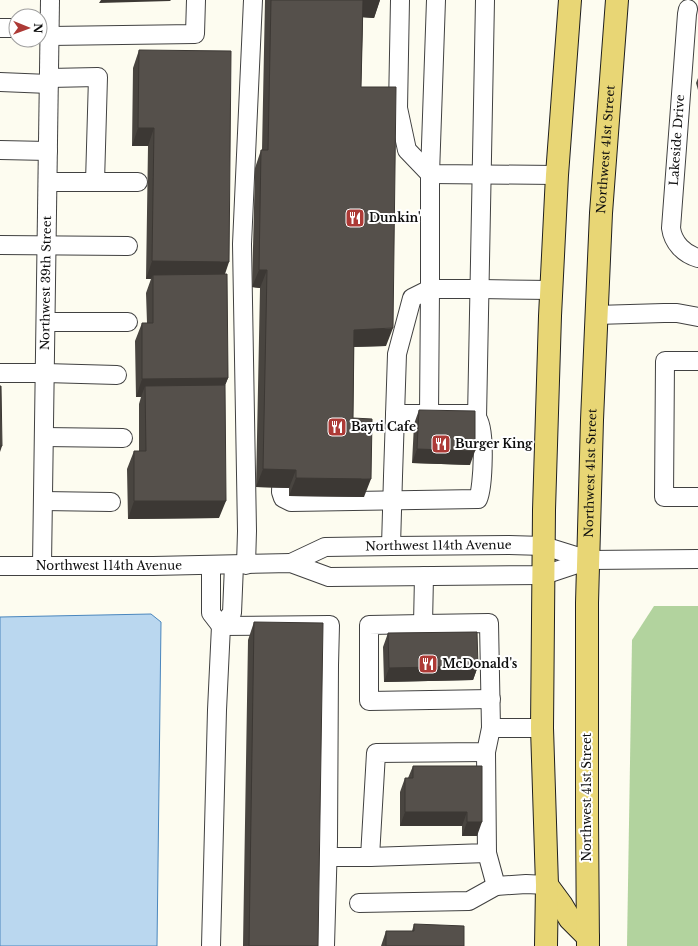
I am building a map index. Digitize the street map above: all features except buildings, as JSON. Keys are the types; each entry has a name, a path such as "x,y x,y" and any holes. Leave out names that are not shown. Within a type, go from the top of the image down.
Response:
{"main road":[{"path":"546,946 547,885 542,728 544,494 551,290 557,175 570,0"},
{"name":"Northwest 41st Street","path":"588,942 587,603 592,420 601,213 617,0"},
{"path":"547,885 588,942"}],"street":[{"name":"Northwest 39th Street","path":"48,21 50,0"},
{"path":"48,31 195,34 196,0"},
{"path":"211,946 217,710 221,626 232,613 240,565 242,244 253,0"},
{"path":"400,0 398,108 408,150 430,174 557,175"},
{"path":"429,414 430,174 436,0"},
{"path":"282,446 281,492 283,498 291,502 478,499 480,494 483,441 480,423 477,418 485,0"},
{"name":"Lakeside Drive","path":"690,3 686,14 672,228 673,234 681,248 687,254 698,258"},
{"name":"Northwest 39th Street","path":"42,566 48,182 49,81 48,48"},
{"path":"0,82 49,81 98,77 95,182"},
{"path":"0,150 48,151"},
{"path":"48,182 138,182"},
{"path":"0,245 128,246"},
{"path":"391,546 398,354 412,298 430,289 551,290"},
{"path":"596,315 671,313 698,316"},
{"path":"46,322 128,322"},
{"path":"698,361 665,361 664,497 698,497"},
{"path":"0,373 117,375"},
{"path":"395,414 469,414 477,418"},
{"path":"44,436 123,438"},
{"path":"43,501 111,502"},
{"name":"Northwest 114th Avenue","path":"290,563 325,547 391,546 544,546 589,560 698,559"},
{"name":"Northwest 114th Avenue","path":"0,566 240,565 290,563 329,577 544,575 589,560"},
{"path":"211,565 211,613 221,626"},
{"path":"423,624 424,576"},
{"path":"490,699 369,701 369,625 489,622 491,728 486,752 487,853 496,886"},
{"path":"221,626 330,625 328,857 325,946"},
{"path":"491,728 542,728"},
{"path":"370,857 376,753 486,752"},
{"path":"328,857 487,853"},
{"path":"359,903 469,901 496,886 526,884 547,885"}],"green space":[{"path":"654,606 698,606 698,946 627,946 632,640"}],"water":[{"path":"151,614 161,622 157,946 0,946 0,617"}],"place":[{"name":"Dunkin'","path":"355,218"},
{"name":"Bayti Cafe","path":"337,427"},
{"name":"Burger King","path":"441,444"},
{"name":"McDonald's","path":"428,664"}]}
